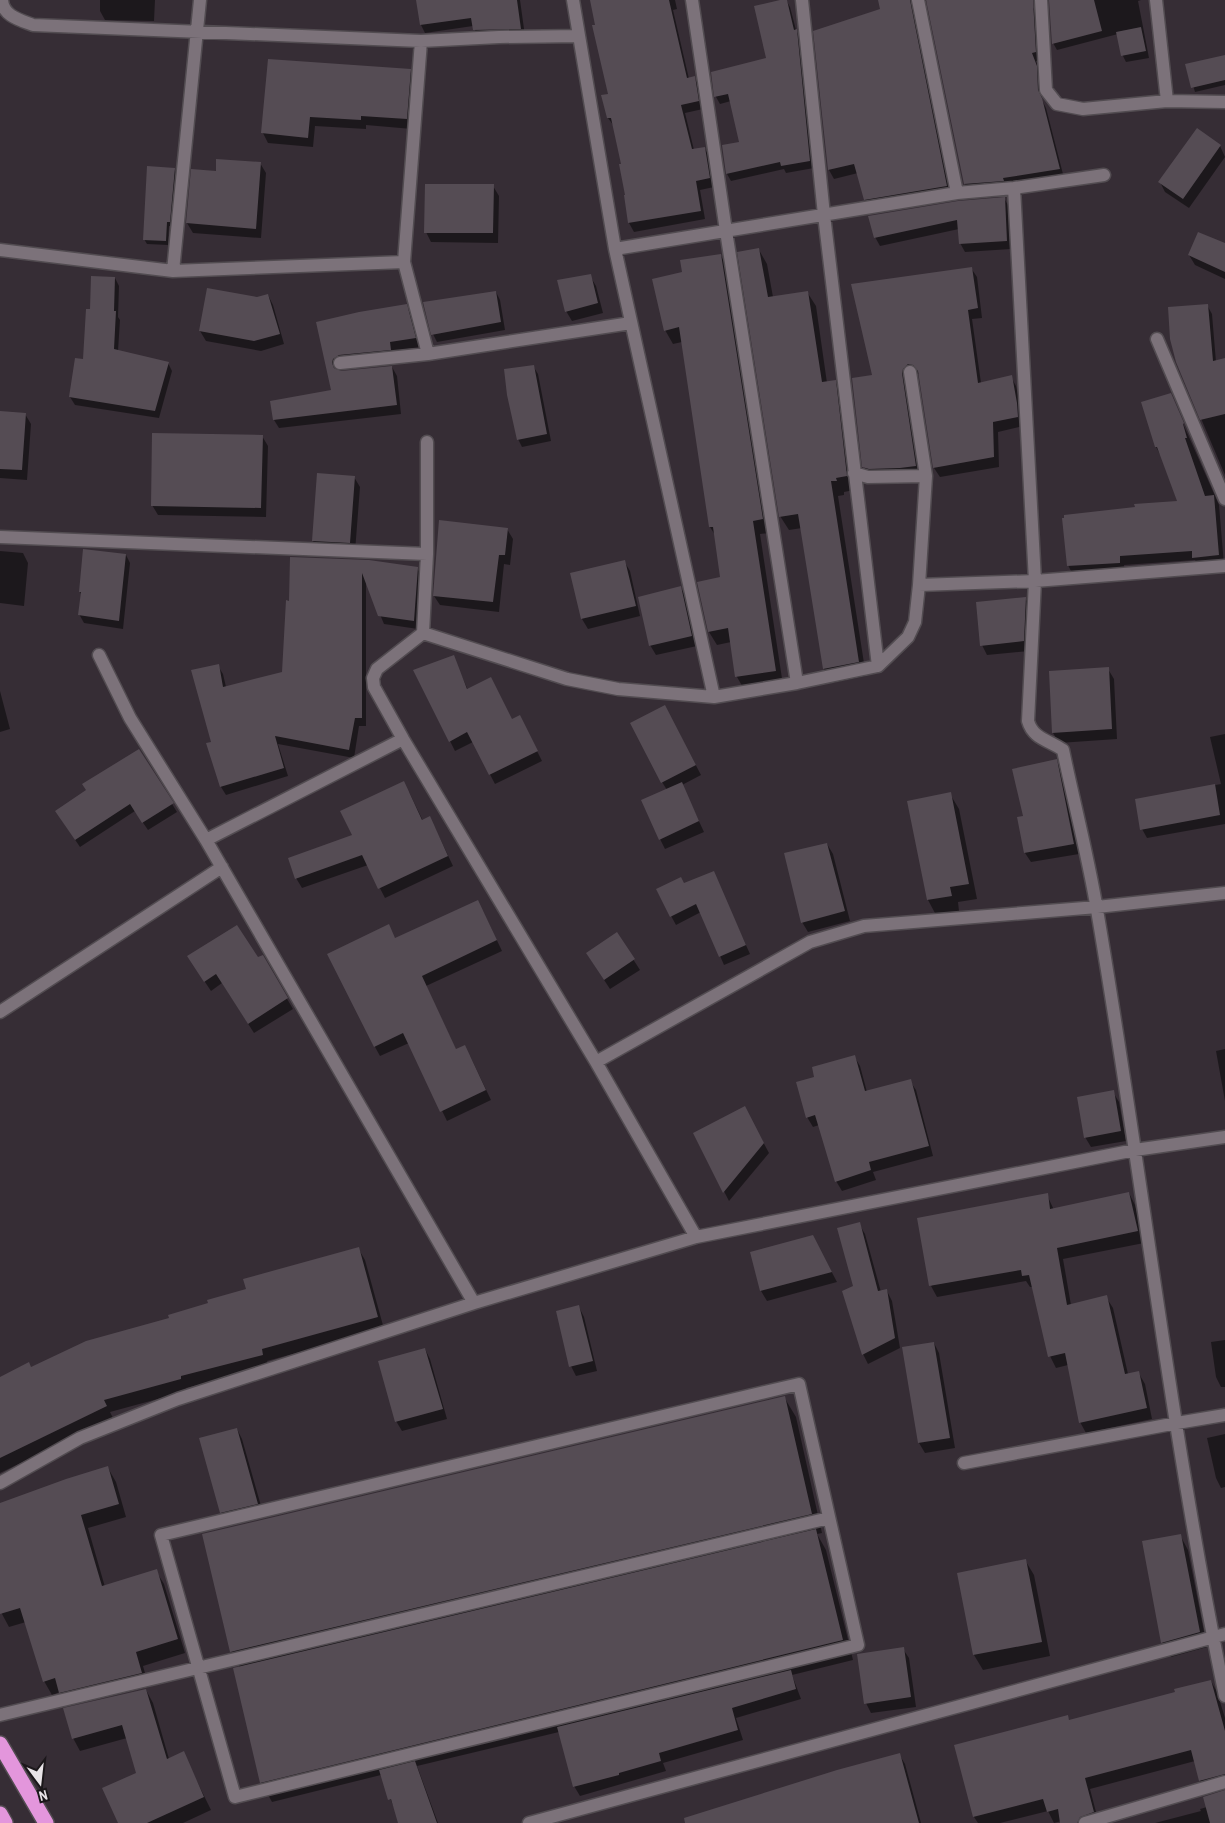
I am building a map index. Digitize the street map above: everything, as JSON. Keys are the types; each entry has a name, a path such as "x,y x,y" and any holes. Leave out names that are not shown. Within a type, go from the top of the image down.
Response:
{"highway":[{"path":"0,1744 46,1823"},
{"path":"0,1814 5,1823"}],"street":[{"path":"2,0 7,13 33,25 421,41 498,37 578,36"},
{"path":"173,270 200,0"},
{"path":"573,0 615,249 714,697"},
{"path":"692,0 797,683"},
{"path":"802,0 824,215 878,666"},
{"path":"918,0 957,193"},
{"path":"1041,0 1046,90 1058,104 1083,110 1168,101 1225,102"},
{"path":"1156,0 1168,101"},
{"path":"421,41 404,262 428,354"},
{"path":"615,249 957,193 1014,188 1104,175"},
{"path":"1014,188 1035,581 1028,721 1035,735 1063,750 1097,907 1177,1423 1219,1635 1225,1696"},
{"path":"0,250 173,270 404,262"},
{"path":"340,363 428,354 631,323"},
{"path":"1157,338 1225,500"},
{"path":"423,633 566,679 618,689 714,697 797,683 878,666 908,638 915,622 919,586 926,476 910,372"},
{"path":"427,442 427,554 423,633 377,669 373,678 374,687 403,739 596,1062 696,1236"},
{"path":"854,473 868,477 926,476"},
{"path":"0,537 427,554"},
{"path":"919,586 1035,581 1225,566"},
{"path":"100,655 130,718 222,867 474,1303"},
{"path":"206,840 403,739"},
{"path":"0,1012 222,867"},
{"path":"596,1062 810,942 864,926 1097,907 1225,893"},
{"path":"0,1483 80,1438 178,1399 474,1303 696,1236 1135,1150 1225,1136"},
{"path":"798,1384 858,1645 234,1796 198,1669 161,1535 798,1384"},
{"path":"964,1463 1225,1415"},
{"path":"0,1715 829,1518"},
{"path":"529,1823 1219,1635"},
{"path":"1085,1823 1225,1782"}],"building":[{"path":"416,0 517,0 521,29 473,30 471,18 420,25"},
{"path":"590,0 669,0 687,78 695,76 699,101 681,105 692,149 705,147 710,178 696,181 701,211 628,223 619,164 621,164 611,118 607,118 601,95 608,94 592,25 595,25"},
{"path":"787,0 794,30 797,29 810,161 781,166 780,162 726,174 722,145 739,142 728,94 714,97 711,72 766,58 754,6"},
{"path":"878,0 910,0 947,186 864,200 854,164 828,170 813,31 880,9"},
{"path":"926,0 1033,0 1036,52 1032,53 1037,66 1038,90 1042,98 1060,169 1003,178 1004,181 964,184"},
{"path":"1049,0 1094,0 1102,31 1052,44"},
{"path":"1141,27 1146,51 1121,56 1116,32"},
{"path":"1225,55 1225,80 1191,88 1185,64"},
{"path":"268,59 411,69 407,119 361,116 361,120 310,117 308,138 261,133"},
{"path":"1197,128 1221,145 1183,199 1158,182"},
{"path":"216,159 261,162 256,229 186,223 191,169 216,171"},
{"path":"147,166 175,168 170,222 167,222 166,241 143,240"},
{"path":"425,184 494,184 493,233 424,233"},
{"path":"1005,197 1007,241 959,244 957,220 874,238 868,216 958,201"},
{"path":"1198,232 1225,243 1225,272 1188,255"},
{"path":"759,248 768,297 808,291 822,382 836,380 847,476 836,478 837,481 831,481 859,662 823,669 798,514 779,517 737,252"},
{"path":"721,254 763,519 753,521 776,671 735,677 728,628 708,632 697,582 720,577 713,527 709,527 679,327 664,331 652,279 682,272 680,260"},
{"path":"972,267 978,308 968,310 978,383 1012,375 1018,417 993,422 994,457 933,468 918,371 913,365 908,364 902,373 916,466 869,469 862,467 852,378 872,375 851,284"},
{"path":"591,274 598,303 565,312 557,280"},
{"path":"91,276 115,277 114,349 169,362 155,411 69,397 75,358 83,359 86,309 90,309"},
{"path":"207,288 257,297 268,294 280,334 254,341 199,331"},
{"path":"496,291 501,322 431,335 423,302"},
{"path":"407,304 416,338 390,342 391,350 339,355 333,359 332,363 334,368 341,371 392,366 397,405 273,420 270,401 331,390 316,322"},
{"path":"1208,304 1213,361 1225,358 1225,414 1200,420 1176,362 1170,339 1168,307"},
{"path":"534,365 547,434 517,440 507,395 504,369"},
{"path":"1171,393 1184,423 1187,438 1185,438 1205,496 1214,495 1219,555 1192,558 1192,551 1120,556 1120,563 1067,566 1062,518 1064,518 1064,515 1135,507 1134,504 1177,501 1157,447 1155,447 1141,402"},
{"path":"0,411 26,413 22,470 0,469"},
{"path":"152,433 263,435 261,508 151,506"},
{"path":"317,473 355,476 350,543 312,541"},
{"path":"439,520 508,528 505,555 499,555 493,602 433,596"},
{"path":"83,549 126,554 119,621 78,615"},
{"path":"290,557 369,560 418,567 414,621 378,616 362,573 362,718 355,718 349,750 275,736 284,768 220,787 206,743 211,742 191,670 219,664 223,687 282,672 286,600 289,601"},
{"path":"625,560 636,606 581,619 570,573"},
{"path":"681,586 692,636 649,646 638,597"},
{"path":"1026,597 1024,641 980,646 976,602"},
{"path":"454,655 467,689 491,677 512,719 520,715 538,751 489,775 467,732 449,742 413,670"},
{"path":"1109,667 1112,729 1052,733 1049,671"},
{"path":"665,705 696,765 661,783 630,723"},
{"path":"139,749 174,803 142,823 130,804 75,840 55,811 86,790 82,784"},
{"path":"1057,759 1074,844 1024,853 1017,817 1023,816 1012,769"},
{"path":"404,781 422,820 430,816 448,856 378,889 362,855 295,879 288,858 352,835 340,811"},
{"path":"682,782 699,821 659,840 641,800"},
{"path":"1215,784 1220,815 1140,830 1135,799"},
{"path":"951,792 969,884 950,887 952,896 927,900 907,801"},
{"path":"827,843 845,911 801,923 784,853"},
{"path":"714,871 746,945 719,957 696,904 670,917 656,889 681,877 684,883"},
{"path":"478,900 497,940 422,976 456,1049 465,1045 486,1090 440,1112 403,1033 374,1047 327,954 389,924 395,938"},
{"path":"237,925 258,957 263,955 288,998 248,1024 216,974 204,982 187,956"},
{"path":"617,932 635,959 604,980 586,953"},
{"path":"855,1055 865,1091 911,1079 929,1146 869,1162 871,1170 835,1182 815,1115 806,1118 796,1082 814,1077 812,1067"},
{"path":"1114,1090 1121,1131 1084,1138 1077,1097"},
{"path":"745,1106 764,1143 723,1193 693,1133"},
{"path":"1129,1192 1138,1231 1057,1248 1067,1305 1107,1295 1125,1374 1139,1371 1147,1408 1079,1423 1065,1353 1048,1357 1029,1275 1022,1276 1021,1270 929,1286 917,1218 1048,1193 1050,1209"},
{"path":"860,1222 878,1291 887,1289 895,1338 862,1355 842,1291 853,1286 837,1228"},
{"path":"813,1235 832,1272 760,1291 750,1252"},
{"path":"359,1247 378,1317 262,1349 263,1355 181,1376 181,1379 104,1400 107,1406 0,1458 0,1377 29,1362 31,1367 86,1341 169,1318 168,1315 208,1303 207,1300 246,1289 243,1279"},
{"path":"579,1305 593,1361 569,1367 556,1311"},
{"path":"934,1342 950,1438 918,1443 902,1347"},
{"path":"425,1348 443,1409 395,1422 378,1361"},
{"path":"785,1396 812,1514 230,1652 202,1534"},
{"path":"237,1428 258,1504 220,1513 199,1438"},
{"path":"108,1466 119,1504 81,1515 102,1586 157,1569 178,1639 136,1652 142,1673 59,1693 55,1678 43,1682 20,1608 0,1614 0,1503"},
{"path":"816,1529 843,1640 260,1783 233,1668"},
{"path":"1181,1534 1200,1632 1161,1643 1142,1541"},
{"path":"1026,1559 1042,1642 973,1655 957,1573"},
{"path":"904,1647 911,1697 864,1704 857,1654"},
{"path":"791,1670 796,1689 732,1708 738,1730 659,1753 661,1761 619,1773 619,1775 573,1787 557,1727"},
{"path":"1211,1680 1225,1731 1225,1774 1199,1781 1191,1750 1085,1778 1094,1812 1080,1817 1077,1823 1060,1823 1058,1809 1047,1812 1043,1799 973,1817 954,1745 1068,1715 1069,1720 1175,1692 1174,1689"},
{"path":"146,1689 167,1759 184,1751 204,1797 147,1823 118,1823 102,1788 136,1773 122,1725 72,1739 63,1708"},
{"path":"900,1753 919,1823 685,1823 684,1818 837,1770"},
{"path":"415,1761 437,1823 398,1823 391,1799 388,1800 379,1770"},
{"path":"1225,1790 1225,1823 1210,1823 1203,1797"}]}
